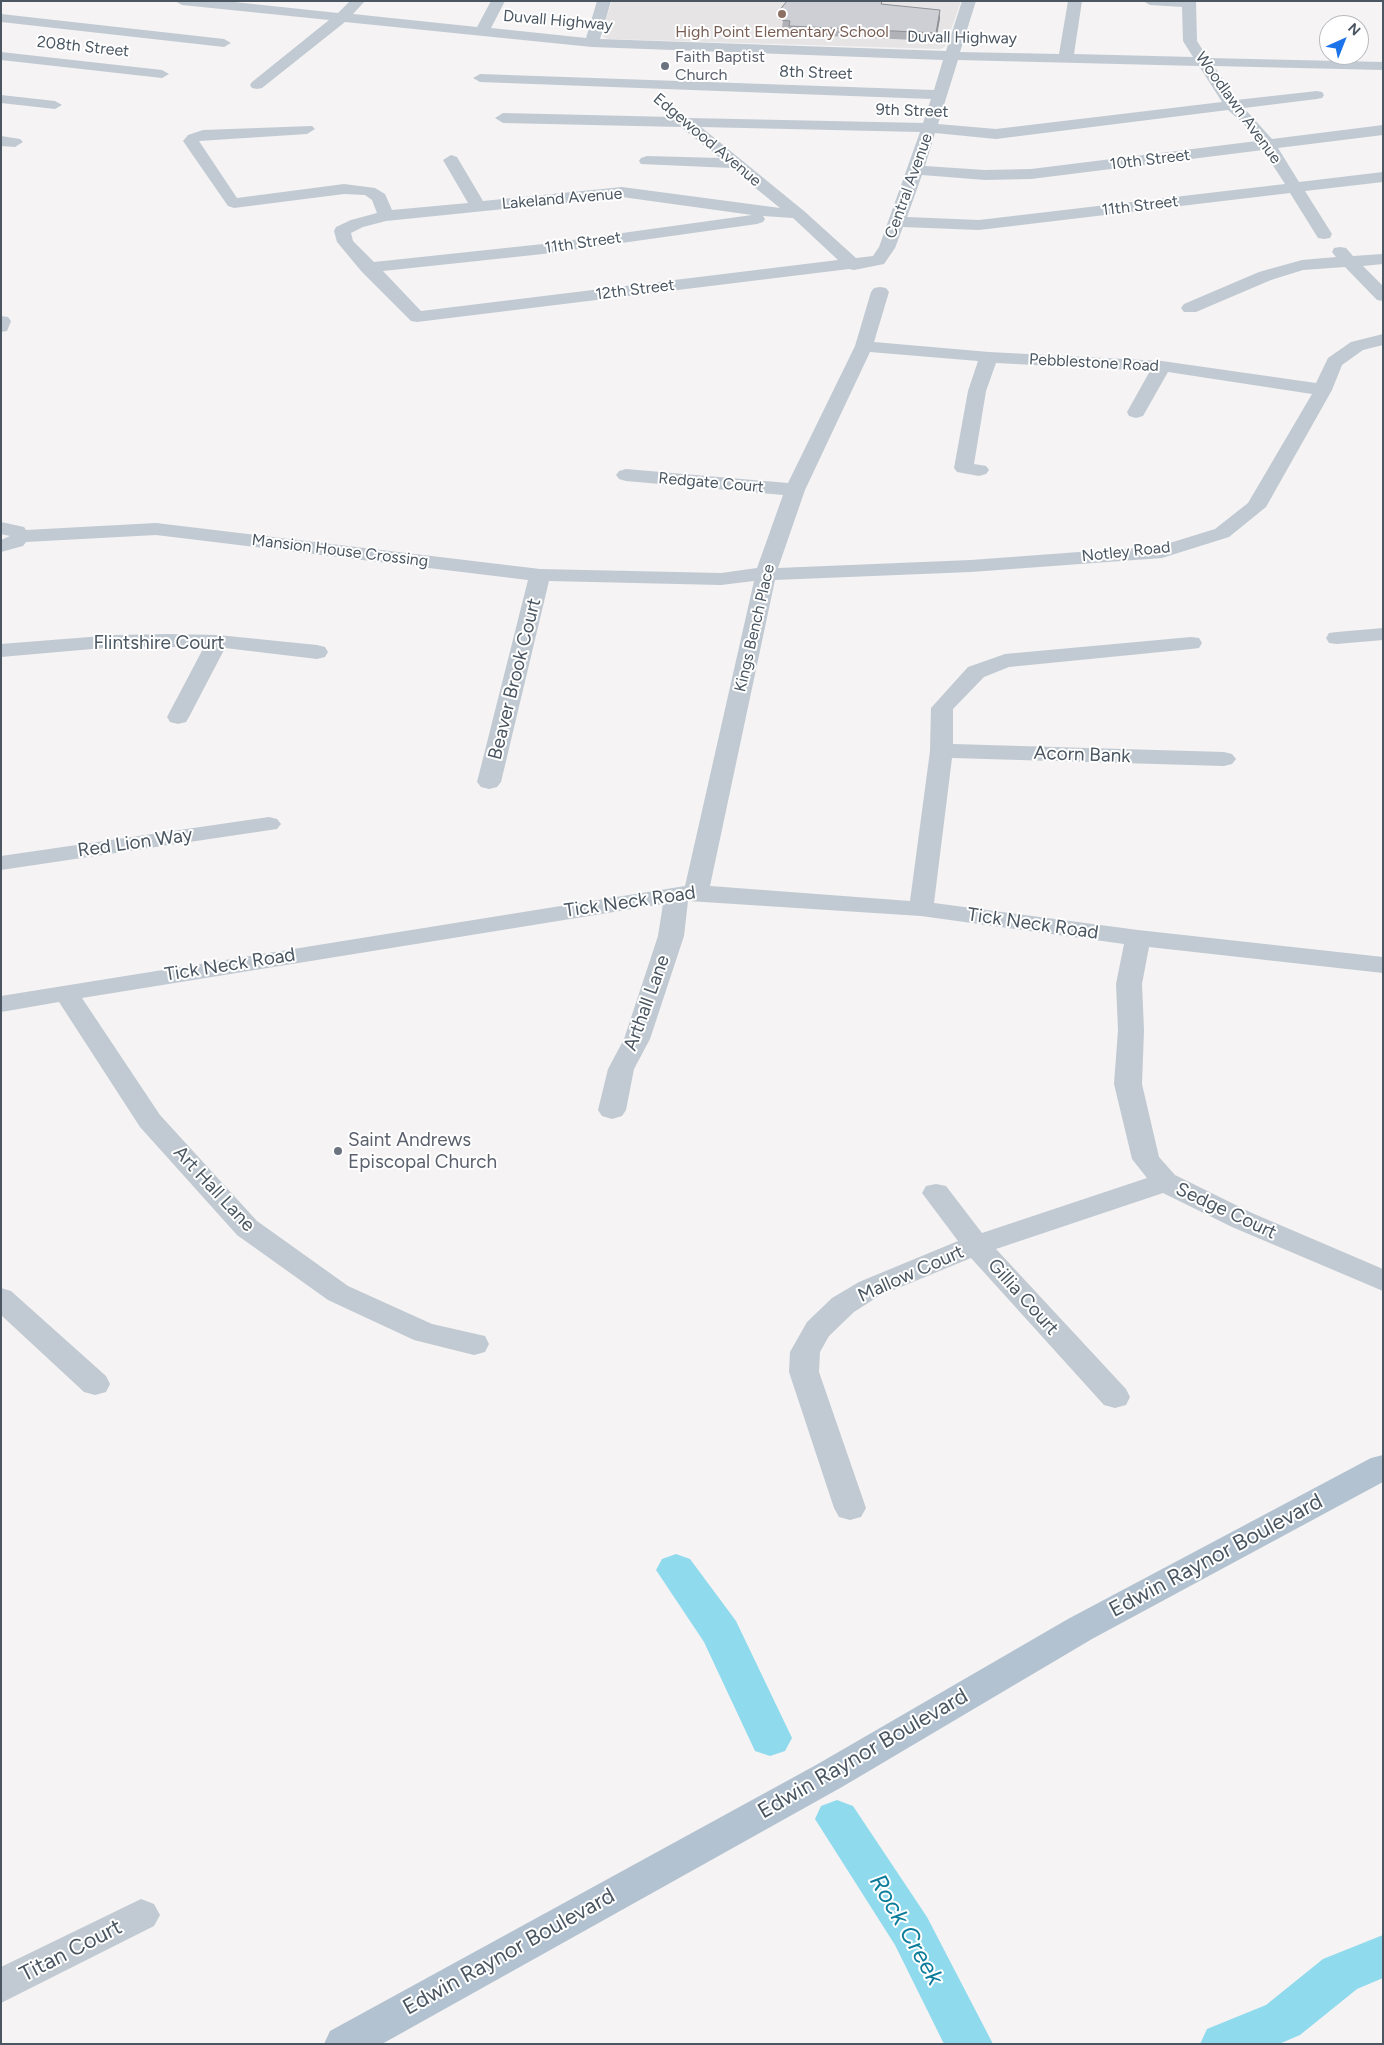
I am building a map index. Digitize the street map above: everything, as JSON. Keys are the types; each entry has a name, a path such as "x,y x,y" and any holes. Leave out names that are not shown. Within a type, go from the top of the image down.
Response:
{"main road":[{"name":"Edwin Raynor Boulevard","path":"344,2044 829,1776 1080,1630 1383,1467"}],"street":[{"name":"Duvall Highway","path":"182,1 592,43 952,56 1066,57 1383,66"},
{"path":"257,85 341,18 358,1"},
{"path":"481,32 490,20 498,1"},
{"path":"592,43 604,1"},
{"name":"Central Avenue","path":"854,265 878,260 887,248 941,95 969,1"},
{"path":"1066,57 1075,1"},
{"path":"1150,1 1189,2"},
{"name":"Woodlawn Avenue","path":"1189,2 1190,41 1202,62 1232,106 1248,121 1268,145 1293,188 1326,236 1348,262 1383,296"},
{"path":"3,10 224,43"},
{"name":"Edgewood Avenue","path":"592,43 733,163 798,214 854,265"},
{"name":"208th Street","path":"1,56 162,74"},
{"name":"8th Street","path":"480,78 941,95"},
{"name":"9th Street","path":"503,118 930,128 996,134 1318,95"},
{"path":"1,99 55,105"},
{"path":"307,128 203,136 194,138 190,142 234,203 344,189 358,190 369,191 379,196 386,216"},
{"name":"10th Street","path":"916,170 985,175 1031,174 1383,130"},
{"path":"451,160 478,206"},
{"path":"646,161 733,163"},
{"name":"11th Street","path":"897,222 979,225 1383,177"},
{"name":"Lakeland Avenue","path":"368,268 345,242 342,231 357,223 386,216 622,192 752,210 798,214"},
{"name":"11th Street","path":"368,268 543,249 798,214"},
{"path":"1190,308 1265,276 1302,265 1383,259"},
{"name":"12th Street","path":"368,268 417,317 854,265"},
{"name":"Kings Bench Place","path":"686,893 756,575 864,346 880,292"},
{"name":"Notley Road","path":"756,575 971,566 1162,552 1222,533 1256,507 1323,390 1334,362 1357,346 1383,339"},
{"name":"Pebblestone Road","path":"864,346 990,357 1162,366 1323,390"},
{"path":"980,470 964,468 977,391 990,357"},
{"path":"1136,412 1162,366"},
{"name":"Redgate Court","path":"626,475 795,490"},
{"path":"1,528 17,530 20,536 16,542 1,546"},
{"name":"Mansion House Crossing","path":"20,536 156,529 540,575 721,579 756,575"},
{"name":"Beaver Brook Court","path":"489,782 540,575"},
{"path":"1337,638 1383,634"},
{"name":"Flintshire Court","path":"1,651 115,641 218,641 317,652"},
{"path":"178,717 218,641"},
{"path":"921,909 941,751 942,708 976,672 1005,661 1191,643"},
{"name":"Acorn Bank","path":"941,751 1224,759"},
{"name":"Red Lion Way","path":"1,863 269,824"},
{"name":"Tick Neck Road","path":"1,1004 65,992 686,893 921,909 1138,938 1383,965"},
{"name":"Arthall Lane","path":"612,1110 621,1069 637,1039 686,893"},
{"name":"Sedge Court","path":"1138,938 1129,984 1131,1030 1128,1084 1146,1159 1165,1182 1242,1220 1383,1281"},
{"name":"Art Hall Lane","path":"65,992 150,1121 247,1228 338,1293 425,1332 474,1344"},
{"name":"Mallow Court","path":"850,1508 804,1372 805,1352 818,1329 843,1305 869,1289 976,1245 1165,1182"},
{"name":"Gillia Court","path":"936,1193 976,1245 1114,1397"},
{"path":"1,1298 95,1384"},
{"name":"Titan Court","path":"1,1986 141,1915"}],"shaded area":[{"name":"High Point Elementary School","path":"612,1 961,1 945,47 940,49 608,39 603,37 606,29 603,28"}],"building":[{"name":"High Point Elementary School","path":"787,1 882,1 881,4 940,10 936,33 789,26 790,21 782,20 784,12 779,11"}],"waterway":[{"name":"Rock Creek","path":"676,1570 721,1633 770,1738"},
{"name":"Rock Creek","path":"837,1819 911,1931 969,2044"},
{"name":"Rock Creek","path":"1224,2044 1283,2020 1340,1974 1383,1956"}],"place":[{"name":"High Point Elementary School","path":"782,14"},
{"name":"Faith Baptist Church","path":"665,66"},
{"name":"Saint Andrews Episcopal Church","path":"338,1151"}]}
